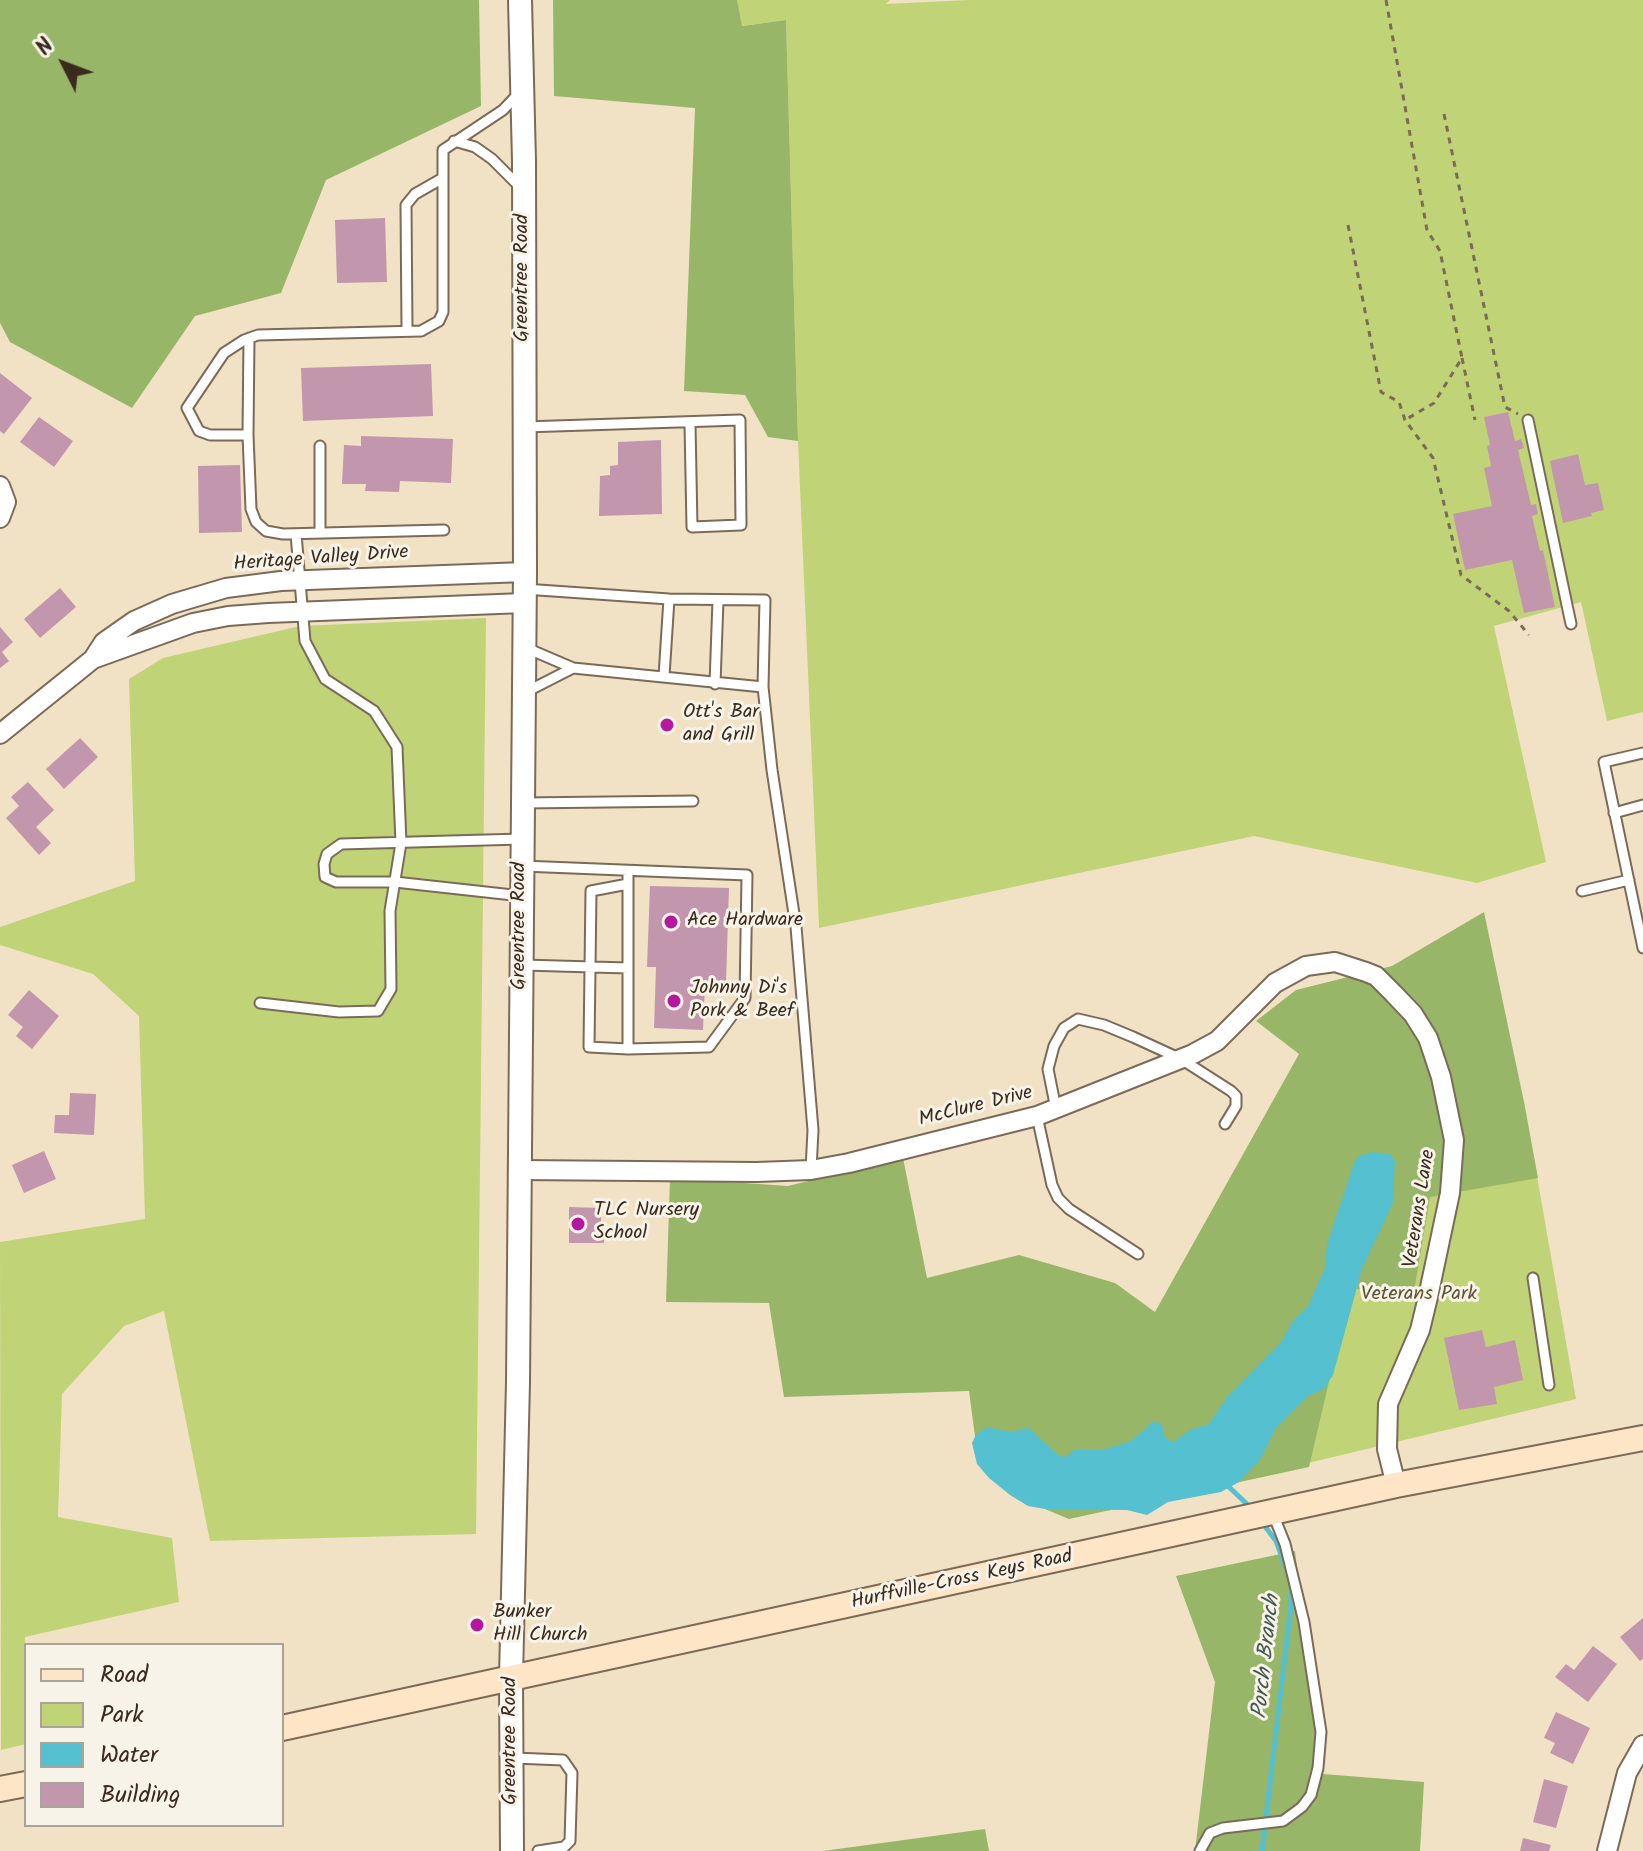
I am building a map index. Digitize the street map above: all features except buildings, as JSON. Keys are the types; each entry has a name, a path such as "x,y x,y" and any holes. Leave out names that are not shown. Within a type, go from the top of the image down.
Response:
{"main road":[{"name":"Hurffville-Cross Keys Road","path":"284,1728 1396,1485 1643,1438"},
{"path":"0,1789 24,1784"}],"street":[{"name":"Greentree Road","path":"512,1851 511,1677 518,1382 524,588 524,190 520,0"},
{"path":"0,486 6,502 0,518"},
{"name":"Heritage Valley Drive","path":"0,734 93,659 104,642 120,630 172,604 226,588 299,580 524,588"},
{"name":"Heritage Valley Drive","path":"93,659 193,623 228,616 301,612 524,588"},
{"name":"McClure Drive","path":"519,1170 811,1170 1037,1116 1181,1059 1217,1041 1275,983 1306,966 1335,962 1376,976 1393,993"},
{"name":"Veterans Lane","path":"1393,993 1413,1014 1428,1038 1441,1077 1454,1140 1450,1193 1420,1330 1388,1404 1387,1449 1396,1485"},
{"path":"1607,1851 1627,1773 1643,1745"}],"lane":[{"path":"248,435 210,435 199,431 187,408 224,353 249,338 258,335 421,331 439,321 443,312 443,150 503,110 522,91"},
{"path":"454,141 484,153 524,190"},
{"path":"407,329 406,205 415,194 443,178"},
{"path":"249,338 248,435 251,509 256,522 266,531 296,534 444,530"},
{"path":"524,427 740,420 741,525 692,527 690,424"},
{"path":"1528,420 1571,624"},
{"path":"320,446 320,533"},
{"path":"260,1003 339,1012 378,1011 391,989 390,911 401,843 397,747 374,711 325,679 305,641 296,534"},
{"path":"524,588 669,599 765,600 763,687 796,927 813,1130 811,1170"},
{"path":"664,676 669,599"},
{"path":"715,684 718,600"},
{"path":"523,646 573,668 763,687"},
{"path":"523,693 573,668"},
{"path":"1643,753 1604,762 1643,948"},
{"path":"522,803 693,801"},
{"path":"1614,813 1643,805"},
{"path":"522,839 341,844 327,854 324,864 325,877 336,882 395,882 522,896"},
{"path":"522,866 747,875 745,998 709,1047 589,1047 591,891 628,884"},
{"path":"628,871 628,1049"},
{"path":"1582,891 1629,880"},
{"path":"521,965 628,968"},
{"path":"1056,1109 1048,1069 1054,1046 1064,1028 1078,1019 1104,1025 1181,1059 1231,1091 1236,1096 1236,1106 1225,1124"},
{"path":"1037,1116 1052,1185 1058,1198 1069,1209 1138,1254"},
{"path":"1533,1278 1549,1385"},
{"path":"1200,1851 1210,1833 1223,1828 1283,1821 1302,1807 1311,1795 1318,1768 1321,1732 1304,1622 1285,1544 1263,1516"},
{"path":"512,1758 563,1760 572,1773 570,1841 564,1847 538,1851"}],"path":[{"path":"1386,0 1427,230 1440,251 1475,420"},
{"path":"1444,114 1505,407 1528,420"},
{"path":"1348,225 1381,392 1399,402 1405,420 1433,458 1461,575 1509,611 1529,635"},
{"path":"1405,420 1434,403 1462,358"}],"green space":[{"path":"0,0 479,0 481,106 326,180 281,293 195,316 132,408 10,342 0,323"},
{"path":"553,0 737,0 742,26 786,20 798,441 768,437 745,395 684,391 695,108 554,96"},
{"path":"737,0 890,0 886,4 968,0 1643,0 1643,712 1607,721 1581,602 1494,626 1546,862 1477,883 1254,836 819,928 798,441 786,20 741,26"},
{"path":"486,618 476,1534 210,1541 164,1311 124,1326 62,1394 58,1517 172,1538 179,1602 25,1637 24,1744 1,1750 0,1242 145,1219 139,1016 93,974 0,945 0,927 135,881 129,679 163,658 300,626"},
{"path":"1484,912 1538,1178 1430,1197 1413,1297 1351,1288 1309,1467 1069,1519 1045,1509 978,1459 969,1391 784,1397 769,1303 666,1302 670,1178 788,1186 903,1158 927,1278 1019,1255 1115,1283 1155,1312 1299,1054 1256,1021 1296,990 1392,966"},
{"name":"Veterans Park","path":"1524,1102 1576,1399 1107,1511 1028,1506 972,1443"},
{"path":"1295,1551 1323,1774 1424,1782 1420,1851 1195,1851 1215,1682 1176,1576"},
{"path":"985,1829 989,1851 823,1851"}],"water":[{"path":"1373,1152 1390,1154 1395,1161 1393,1203 1362,1269 1333,1375 1324,1389 1308,1396 1276,1428 1260,1460 1239,1482 1221,1492 1168,1502 1147,1515 1127,1510 1045,1509 1028,1506 1010,1495 977,1464 972,1443 976,1435 987,1427 1010,1432 1029,1428 1058,1455 1066,1457 1075,1449 1105,1449 1131,1441 1154,1421 1162,1425 1165,1438 1173,1442 1190,1430 1209,1424 1228,1396 1281,1342 1293,1321 1308,1306 1325,1268 1327,1244 1354,1163 1359,1156"}],"waterway":[{"name":"Porch Branch","path":"1226,1484 1253,1510"},
{"name":"Porch Branch","path":"1261,1521 1276,1541 1291,1582 1291,1605 1262,1851"}],"place":[{"name":"Ott's Bar and Grill","path":"667,725"},
{"name":"Ace Hardware","path":"671,922"},
{"name":"Johnny Di's Pork & Beef","path":"674,1001"},
{"name":"TLC Nursery School","path":"578,1224"},
{"name":"Bunker Hill Church","path":"477,1625"}]}
